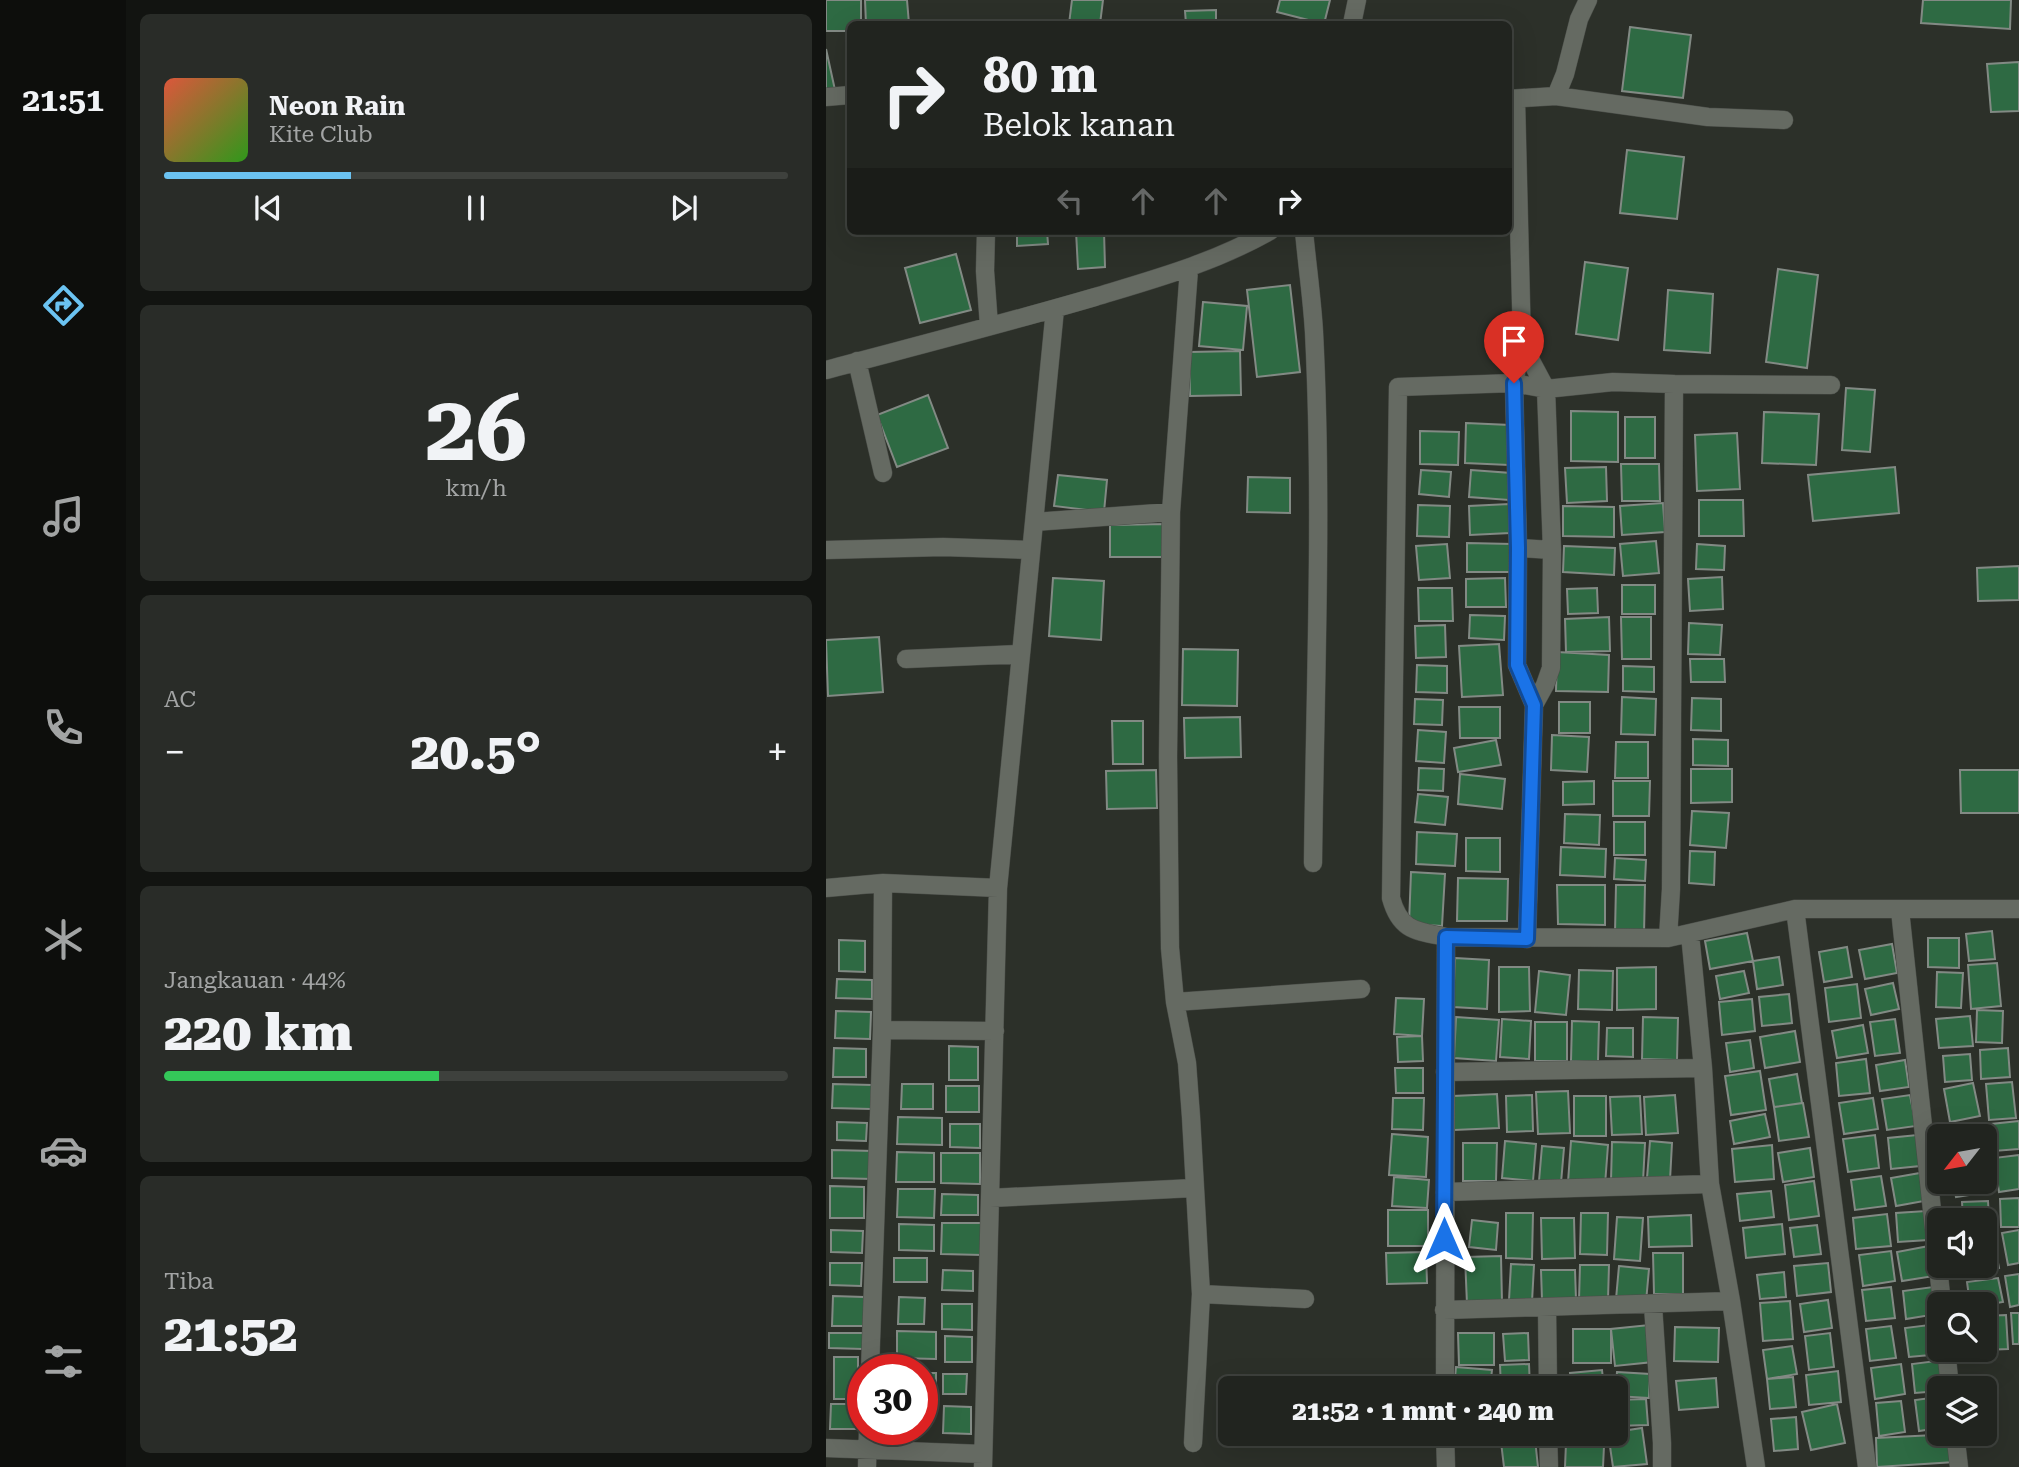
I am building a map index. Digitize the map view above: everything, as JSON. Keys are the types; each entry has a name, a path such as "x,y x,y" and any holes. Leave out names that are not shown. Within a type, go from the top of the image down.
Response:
{"street":[{"path":"1353,21 1357,0"},
{"path":"1556,96 1565,74 1579,19 1588,0"},
{"path":"826,97 847,95"},
{"path":"1527,939 1534,705 1517,665 1518,548 1514,383 1522,344 1512,99 1556,96 1708,117 1784,120"},
{"path":"986,235 985,271 989,326"},
{"path":"826,370 1055,309 1189,269 1218,258 1262,235"},
{"path":"1304,235 1314,330 1318,501 1313,863"},
{"path":"1189,269 1171,512 1168,756 1170,948 1191,1117 1201,1294 1193,1443"},
{"path":"826,1448 867,1458 983,1461 999,888 1055,309"},
{"path":"1522,344 1546,389 1552,550 1551,668 1534,705"},
{"path":"857,362 883,473"},
{"path":"1831,385 1612,382 1546,389 1514,383 1398,387 1391,898 1395,912 1403,923 1415,931 1446,937 1527,939 1668,938 1795,909 2019,909"},
{"path":"1668,938 1671,889 1674,384"},
{"path":"1034,522 1171,512"},
{"path":"826,551 943,547 1031,550"},
{"path":"1518,548 1552,550"},
{"path":"905,659 1021,654"},
{"path":"826,888 883,883 999,888"},
{"path":"871,1354 882,1030 883,883"},
{"path":"1795,909 1867,1467"},
{"path":"1900,910 1941,1292"},
{"path":"1690,934 1703,1068 1710,1184 1756,1467"},
{"path":"1445,1376 1446,937"},
{"path":"1175,1002 1361,989"},
{"path":"882,1030 995,1031"},
{"path":"1445,1072 1703,1068"},
{"path":"1445,1192 1710,1184"},
{"path":"990,1198 1194,1188"},
{"path":"1201,1294 1305,1299"},
{"path":"1444,1310 1731,1301"},
{"path":"1653,1305 1662,1467"},
{"path":"1547,1307 1548,1376"},
{"path":"1445,1446 1446,1467"},
{"path":"1548,1446 1549,1467"},
{"path":"1957,1446 1959,1467"}],"building":[{"path":"826,0 861,0 861,21 847,21 847,31 826,31"},
{"path":"865,0 907,0 909,21 866,21"},
{"path":"1072,0 1103,0 1100,21 1069,21"},
{"path":"1280,0 1330,0 1325,21 1312,21 1277,12"},
{"path":"1923,0 2011,0 2010,29 1921,23"},
{"path":"1216,10 1216,21 1186,21 1185,11"},
{"path":"1630,27 1691,35 1683,98 1622,91"},
{"path":"826,49 835,90 826,92"},
{"path":"2019,62 2019,111 1991,112 1987,64"},
{"path":"1627,150 1684,157 1677,219 1620,213"},
{"path":"1017,235 1047,235 1048,244 1017,246"},
{"path":"1076,235 1104,235 1105,267 1078,269"},
{"path":"956,254 971,310 920,323 905,268"},
{"path":"1585,262 1628,268 1618,340 1576,334"},
{"path":"1778,269 1818,275 1807,368 1766,362"},
{"path":"1290,285 1300,372 1257,377 1247,290"},
{"path":"1668,290 1713,294 1710,353 1664,350"},
{"path":"1203,302 1247,306 1243,350 1199,346"},
{"path":"1240,351 1241,395 1190,396 1189,352"},
{"path":"1846,388 1875,390 1870,452 1842,450"},
{"path":"928,395 948,448 897,467 877,415"},
{"path":"1571,411 1618,412 1618,462 1571,461"},
{"path":"1764,412 1819,414 1816,465 1762,463"},
{"path":"1625,417 1655,417 1655,458 1625,458"},
{"path":"1466,423 1510,425 1509,465 1465,463"},
{"path":"1420,431 1459,432 1458,465 1420,464"},
{"path":"1737,433 1740,489 1697,491 1695,435"},
{"path":"1621,464 1659,464 1660,501 1622,501"},
{"path":"1606,467 1607,501 1567,503 1565,468"},
{"path":"1895,467 1899,513 1813,521 1808,475"},
{"path":"1421,470 1451,472 1449,497 1419,494"},
{"path":"1471,470 1511,473 1509,500 1469,497"},
{"path":"1058,475 1107,480 1104,512 1054,506"},
{"path":"1248,477 1290,478 1290,513 1247,512"},
{"path":"1699,500 1743,500 1744,536 1699,536"},
{"path":"1663,503 1665,532 1622,535 1620,506"},
{"path":"1509,504 1510,533 1470,535 1469,506"},
{"path":"1418,505 1450,506 1449,537 1417,536"},
{"path":"1563,506 1614,507 1614,537 1563,536"},
{"path":"1167,524 1167,557 1110,557 1110,525"},
{"path":"1656,541 1659,573 1623,576 1620,544"},
{"path":"1467,543 1512,544 1512,572 1467,572"},
{"path":"1447,544 1450,578 1419,580 1416,546"},
{"path":"1697,544 1725,546 1724,570 1696,569"},
{"path":"1564,546 1615,548 1614,575 1563,572"},
{"path":"2019,566 2019,600 1978,601 1977,568"},
{"path":"1722,577 1723,609 1690,611 1688,579"},
{"path":"1053,578 1104,581 1101,640 1049,636"},
{"path":"1505,578 1506,607 1466,607 1466,579"},
{"path":"1622,585 1655,585 1655,614 1622,614"},
{"path":"1418,588 1452,588 1453,621 1419,621"},
{"path":"1597,588 1598,613 1568,614 1567,589"},
{"path":"1470,615 1505,616 1504,640 1469,638"},
{"path":"1609,617 1610,651 1566,652 1565,619"},
{"path":"1621,617 1651,617 1651,659 1622,659"},
{"path":"1689,623 1722,625 1720,655 1688,654"},
{"path":"1445,625 1446,657 1416,658 1415,626"},
{"path":"879,637 883,692 828,696 826,640"},
{"path":"1499,644 1503,695 1462,697 1459,646"},
{"path":"1183,649 1238,650 1237,706 1182,705"},
{"path":"1557,652 1609,655 1608,692 1556,691"},
{"path":"1690,659 1724,659 1725,682 1691,682"},
{"path":"1417,665 1447,666 1447,693 1416,692"},
{"path":"1623,666 1654,667 1654,692 1623,691"},
{"path":"1622,697 1656,699 1655,735 1621,734"},
{"path":"1692,698 1721,699 1721,731 1691,730"},
{"path":"1415,699 1443,700 1442,725 1414,724"},
{"path":"1559,702 1590,702 1590,733 1559,733"},
{"path":"1459,707 1500,707 1500,738 1460,738"},
{"path":"1240,717 1241,757 1185,758 1184,718"},
{"path":"1112,721 1143,721 1143,764 1113,764"},
{"path":"1418,730 1446,732 1444,763 1416,761"},
{"path":"1552,735 1589,737 1587,772 1551,770"},
{"path":"1693,739 1728,740 1728,766 1693,765"},
{"path":"1496,740 1501,765 1458,772 1454,748"},
{"path":"1616,742 1648,742 1648,778 1615,778"},
{"path":"1419,768 1444,769 1443,791 1418,790"},
{"path":"1691,769 1732,769 1732,802 1691,803"},
{"path":"1156,770 1157,808 1107,809 1106,771"},
{"path":"1960,770 2019,770 2019,813 1961,813"},
{"path":"1460,774 1505,779 1502,809 1458,804"},
{"path":"1594,781 1594,804 1563,805 1563,782"},
{"path":"1613,781 1650,781 1649,816 1613,816"},
{"path":"1418,794 1448,797 1445,825 1415,822"},
{"path":"1692,811 1729,813 1726,848 1690,845"},
{"path":"1565,814 1600,815 1599,845 1564,843"},
{"path":"1614,822 1645,822 1645,855 1614,855"},
{"path":"1417,832 1457,834 1455,866 1416,864"},
{"path":"1466,838 1500,838 1500,872 1466,871"},
{"path":"1561,847 1606,849 1605,877 1560,875"},
{"path":"1690,851 1715,852 1714,885 1689,883"},
{"path":"1615,858 1646,860 1645,881 1614,879"},
{"path":"1411,872 1445,874 1442,926 1409,924"},
{"path":"1458,878 1508,879 1507,921 1457,921"},
{"path":"1557,885 1605,885 1605,925 1558,924"},
{"path":"1616,885 1645,885 1644,934 1615,933"},
{"path":"1992,931 1995,959 1969,961 1966,934"},
{"path":"1747,933 1753,961 1710,969 1705,941"},
{"path":"1928,938 1959,938 1959,968 1928,967"},
{"path":"839,940 865,941 865,972 839,971"},
{"path":"1892,944 1897,973 1865,979 1859,950"},
{"path":"1847,947 1852,977 1824,982 1819,952"},
{"path":"1779,957 1783,985 1757,989 1753,961"},
{"path":"1455,958 1489,960 1487,1009 1453,1007"},
{"path":"1997,963 2001,1006 1971,1009 1968,965"},
{"path":"1499,967 1529,967 1530,1011 1499,1012"},
{"path":"1656,967 1656,1009 1617,1010 1617,968"},
{"path":"1579,970 1613,971 1612,1010 1578,1009"},
{"path":"1539,971 1570,975 1566,1015 1535,1012"},
{"path":"1744,971 1749,993 1720,999 1716,976"},
{"path":"1937,972 1963,973 1961,1008 1936,1007"},
{"path":"837,979 872,980 872,999 836,998"},
{"path":"1893,983 1899,1009 1871,1015 1865,989"},
{"path":"1857,984 1861,1018 1829,1022 1825,988"},
{"path":"1789,994 1792,1023 1762,1026 1759,997"},
{"path":"1396,998 1424,999 1422,1036 1394,1034"},
{"path":"1752,999 1755,1031 1722,1035 1719,1002"},
{"path":"1977,1010 2003,1011 2002,1043 1976,1042"},
{"path":"836,1011 871,1012 870,1039 835,1038"},
{"path":"1970,1016 1973,1046 1939,1048 1936,1019"},
{"path":"1456,1017 1499,1020 1496,1061 1454,1058"},
{"path":"1643,1017 1678,1018 1677,1060 1642,1059"},
{"path":"1502,1019 1531,1021 1529,1059 1500,1057"},
{"path":"1895,1019 1900,1053 1875,1056 1870,1022"},
{"path":"1572,1021 1599,1022 1598,1062 1571,1061"},
{"path":"1535,1022 1567,1022 1567,1061 1535,1061"},
{"path":"1863,1025 1868,1053 1837,1058 1832,1031"},
{"path":"1607,1028 1633,1028 1633,1057 1606,1056"},
{"path":"1795,1031 1800,1062 1765,1068 1760,1037"},
{"path":"1422,1036 1423,1061 1398,1062 1397,1037"},
{"path":"1750,1040 1754,1068 1730,1072 1726,1043"},
{"path":"949,1046 978,1047 978,1080 949,1080"},
{"path":"834,1048 866,1049 866,1077 833,1077"},
{"path":"2008,1048 2010,1077 1981,1079 1980,1050"},
{"path":"1970,1054 1972,1080 1945,1082 1943,1056"},
{"path":"1866,1059 1870,1093 1839,1096 1836,1063"},
{"path":"1905,1060 1909,1087 1880,1091 1876,1065"},
{"path":"1395,1068 1423,1068 1423,1093 1396,1093"},
{"path":"1760,1071 1766,1110 1731,1115 1725,1076"},
{"path":"1797,1074 1802,1103 1774,1107 1769,1079"},
{"path":"2012,1082 2016,1118 1989,1120 1986,1084"},
{"path":"1973,1083 1980,1116 1950,1122 1944,1089"},
{"path":"833,1084 872,1085 871,1109 832,1108"},
{"path":"902,1084 933,1084 933,1109 901,1109"},
{"path":"946,1086 979,1086 979,1112 946,1112"},
{"path":"1568,1091 1570,1133 1538,1134 1536,1092"},
{"path":"1497,1094 1499,1128 1454,1130 1453,1096"},
{"path":"1532,1095 1533,1131 1507,1132 1506,1096"},
{"path":"1675,1095 1678,1133 1646,1135 1644,1097"},
{"path":"1910,1095 1916,1126 1887,1130 1882,1099"},
{"path":"1574,1096 1606,1096 1606,1136 1574,1136"},
{"path":"1640,1096 1642,1134 1612,1135 1610,1097"},
{"path":"1393,1098 1424,1098 1423,1130 1392,1129"},
{"path":"1873,1098 1878,1129 1844,1134 1839,1103"},
{"path":"1803,1103 1809,1137 1779,1141 1774,1107"},
{"path":"1765,1114 1770,1137 1734,1144 1730,1121"},
{"path":"898,1117 942,1118 942,1145 897,1144"},
{"path":"2019,1121 2019,1149 1997,1151 1997,1124 1991,1124"},
{"path":"837,1122 867,1123 866,1141 837,1140"},
{"path":"950,1124 980,1124 980,1148 950,1147"},
{"path":"1392,1134 1428,1137 1426,1177 1389,1175"},
{"path":"1875,1135 1879,1168 1848,1172 1843,1139"},
{"path":"1917,1135 1920,1166 1891,1169 1888,1138"},
{"path":"1505,1141 1536,1144 1533,1181 1502,1178"},
{"path":"1571,1141 1608,1145 1605,1185 1568,1182"},
{"path":"1650,1141 1672,1143 1670,1180 1647,1178"},
{"path":"1612,1142 1645,1143 1643,1182 1611,1181"},
{"path":"1463,1143 1497,1143 1496,1181 1463,1181"},
{"path":"1772,1145 1774,1179 1735,1182 1732,1149"},
{"path":"1542,1146 1564,1148 1561,1183 1539,1181"},
{"path":"1810,1148 1814,1177 1783,1182 1778,1153"},
{"path":"832,1150 874,1151 873,1179 832,1178"},
{"path":"897,1152 934,1153 934,1182 896,1182"},
{"path":"941,1153 980,1153 980,1184 941,1183"},
{"path":"2019,1155 2019,1189 1999,1192 1997,1158"},
{"path":"1920,1173 1924,1201 1896,1206 1891,1178"},
{"path":"1881,1176 1886,1206 1855,1210 1851,1180"},
{"path":"1394,1177 1429,1180 1427,1208 1392,1206"},
{"path":"1814,1181 1819,1216 1789,1220 1785,1185"},
{"path":"830,1186 864,1187 864,1218 830,1218"},
{"path":"898,1189 935,1189 934,1218 897,1217"},
{"path":"1771,1191 1774,1217 1740,1221 1737,1194"},
{"path":"942,1194 978,1195 978,1215 941,1215"},
{"path":"2019,1198 2019,1227 2001,1227 2000,1199"},
{"path":"1988,1201 1988,1208 1962,1208 1962,1202"},
{"path":"1388,1210 1428,1210 1428,1246 1388,1246"},
{"path":"1926,1211 1927,1240 1898,1242 1896,1213"},
{"path":"1506,1213 1533,1213 1532,1259 1506,1258"},
{"path":"1581,1213 1608,1213 1607,1255 1580,1254"},
{"path":"1887,1214 1891,1246 1856,1249 1853,1218"},
{"path":"1691,1215 1692,1246 1649,1247 1648,1217"},
{"path":"1617,1217 1643,1218 1640,1261 1614,1259"},
{"path":"1541,1218 1574,1218 1575,1258 1542,1259"},
{"path":"1472,1220 1498,1223 1496,1250 1469,1247"},
{"path":"942,1223 982,1223 982,1255 941,1254"},
{"path":"899,1224 934,1225 934,1251 899,1250"},
{"path":"1782,1224 1785,1254 1746,1258 1743,1228"},
{"path":"1817,1225 1821,1254 1794,1257 1790,1228"},
{"path":"831,1230 863,1231 862,1253 831,1252"},
{"path":"2019,1230 2019,1263 2008,1265 2002,1233"},
{"path":"1927,1246 1927,1277 1902,1281 1897,1252"},
{"path":"1891,1251 1895,1281 1863,1286 1859,1255"},
{"path":"1426,1252 1427,1283 1387,1284 1386,1253"},
{"path":"1653,1253 1683,1253 1683,1294 1654,1294"},
{"path":"1501,1256 1502,1303 1467,1304 1465,1257"},
{"path":"894,1258 927,1258 927,1282 894,1282"},
{"path":"830,1263 862,1263 861,1286 830,1285"},
{"path":"1828,1263 1831,1292 1797,1296 1794,1266"},
{"path":"1511,1264 1534,1265 1532,1302 1509,1300"},
{"path":"1580,1265 1609,1265 1608,1300 1579,1300"},
{"path":"1619,1266 1649,1269 1646,1302 1616,1299"},
{"path":"943,1270 973,1271 973,1291 942,1290"},
{"path":"1541,1270 1575,1270 1576,1300 1542,1300"},
{"path":"1784,1272 1786,1297 1760,1299 1757,1275"},
{"path":"2019,1274 2019,1305 2010,1307 2005,1276"},
{"path":"1998,1278 2003,1302 1997,1303 1997,1292 1968,1292 1967,1282"},
{"path":"1891,1287 1895,1318 1866,1321 1862,1290"},
{"path":"1933,1287 1934,1292 1927,1292 1927,1316 1906,1319 1903,1291"},
{"path":"833,1296 864,1297 864,1326 832,1326"},
{"path":"899,1297 925,1298 924,1324 898,1324"},
{"path":"1828,1300 1832,1328 1804,1332 1800,1304"},
{"path":"1790,1301 1793,1339 1763,1341 1760,1303"},
{"path":"942,1304 972,1304 972,1330 942,1329"},
{"path":"2011,1313 2019,1313 2019,1344 2013,1344"},
{"path":"1997,1315 2006,1315 2008,1349 1997,1349"},
{"path":"1649,1325 1653,1362 1615,1366 1611,1329"},
{"path":"1927,1325 1927,1355 1909,1357 1905,1328"},
{"path":"1891,1326 1896,1358 1870,1361 1866,1329"},
{"path":"1675,1327 1719,1328 1718,1362 1674,1361"},
{"path":"1573,1329 1611,1329 1611,1363 1573,1363"},
{"path":"897,1331 936,1332 936,1354 897,1354"},
{"path":"829,1333 863,1333 863,1349 829,1348"},
{"path":"1458,1333 1494,1333 1494,1365 1459,1365"},
{"path":"1528,1333 1529,1360 1505,1361 1503,1334"},
{"path":"1830,1333 1834,1367 1809,1370 1805,1336"},
{"path":"945,1336 972,1337 972,1362 945,1362"},
{"path":"1792,1346 1797,1374 1767,1379 1763,1350"},
{"path":"834,1357 847,1357 847,1399 834,1399"},
{"path":"1944,1362 1946,1376 1927,1376 1927,1392 1915,1393 1912,1364"},
{"path":"1529,1364 1530,1376 1500,1376 1500,1365"},
{"path":"1901,1364 1905,1394 1875,1399 1871,1368"},
{"path":"1456,1367 1492,1370 1491,1376 1455,1376"},
{"path":"1602,1370 1603,1376 1570,1376 1570,1373"},
{"path":"1838,1371 1841,1402 1809,1405 1806,1375"},
{"path":"1617,1372 1650,1374 1649,1398 1628,1397 1628,1376 1617,1376"},
{"path":"943,1374 967,1374 966,1394 943,1394"},
{"path":"1793,1377 1796,1407 1770,1409 1767,1379"},
{"path":"1716,1378 1718,1407 1679,1410 1676,1381"},
{"path":"1927,1398 1927,1430 1919,1431 1915,1400"},
{"path":"1646,1399 1648,1425 1628,1426 1628,1400"},
{"path":"1901,1401 1905,1432 1879,1436 1876,1403"},
{"path":"831,1404 847,1404 847,1429 830,1429"},
{"path":"1837,1404 1845,1443 1811,1450 1802,1412"},
{"path":"944,1406 971,1407 971,1434 943,1433"},
{"path":"1796,1417 1798,1449 1774,1451 1771,1419"},
{"path":"1642,1428 1647,1464 1613,1467 1610,1446 1628,1446 1628,1430"},
{"path":"1927,1435 1927,1446 1954,1446 1955,1462 1877,1467 1876,1438"},
{"path":"1501,1446 1536,1446 1538,1467 1504,1467"},
{"path":"1566,1446 1604,1446 1603,1467 1565,1467"}],"route":[{"path":"1444,1239 1446,937 1527,939 1534,705 1521,680 1517,665 1518,548 1514,383"}]}
